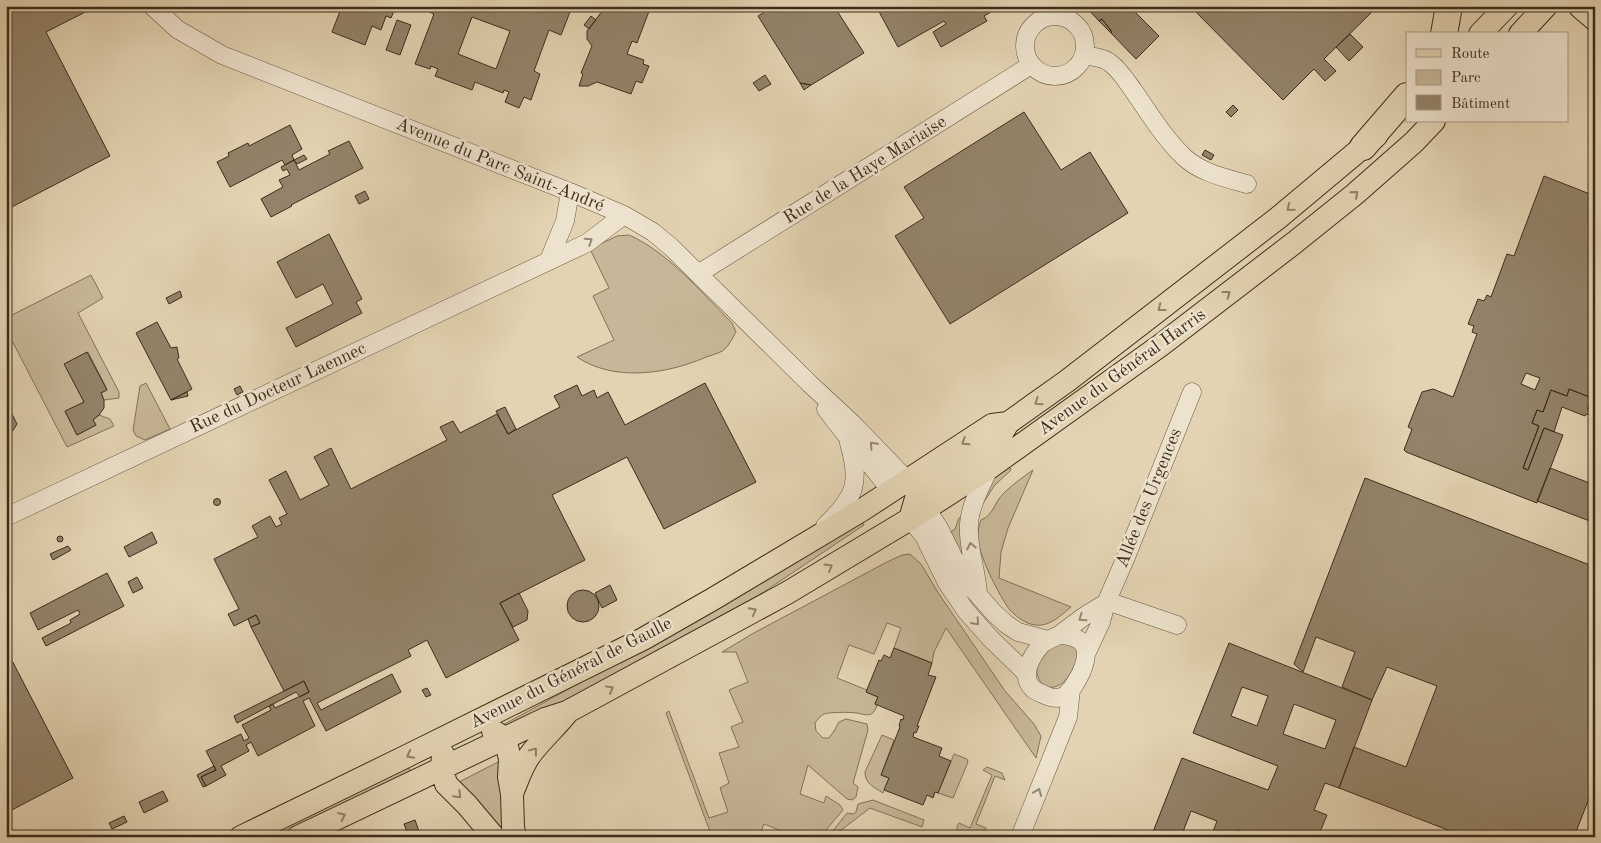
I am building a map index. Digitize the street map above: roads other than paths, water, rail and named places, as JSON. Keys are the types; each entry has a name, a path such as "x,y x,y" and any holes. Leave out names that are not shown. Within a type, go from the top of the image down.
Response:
{"highway":[{"path":"1444,32 1449,6"},
{"path":"1582,6 1595,17"},
{"path":"1363,147 1406,97"}],"main road":[{"path":"1482,32 1507,6"},
{"path":"1522,32 1542,11"},
{"name":"Avenue du Général Harris","path":"910,499 992,425 1008,423 1067,381 1278,218 1406,109"},
{"name":"Avenue du Général Harris","path":"910,499 989,468 1161,345 1355,194 1414,142 1433,122"},
{"name":"Avenue du Général de Gaulle","path":"241,837 514,704 643,638 713,599 808,541 910,499"},
{"name":"Avenue du Général de Gaulle","path":"298,837 545,719 567,712 787,593 910,499"},
{"path":"512,794 530,756 544,737 557,727 567,712"},
{"path":"475,722 505,738 510,759 509,777 515,837"},
{"path":"453,733 443,754 442,768 446,784 494,837"}],"street":[{"name":"Avenue du Parc Saint-André","path":"152,6 176,28 222,55 624,215 652,232 671,247 810,384"},
{"path":"1050,17 1061,17 1078,27 1083,36 1085,46 1083,56 1079,64 1072,70 1055,76 1046,75 1038,71 1026,56 1027,35 1032,26 1040,20 1050,17"},
{"path":"1083,56 1094,56 1108,61 1121,74 1169,141 1185,158 1208,172 1247,184"},
{"name":"Rue de la Haye Mariaise","path":"698,274 1032,65"},
{"path":"549,260 564,221 570,192"},
{"name":"Rue du Docteur Laennec","path":"6,516 549,260 587,244 624,215"},
{"path":"810,384 849,440 867,460 939,528 964,579 1006,624 1018,632 1054,637 1070,635 1085,645 1087,652 1082,670 1071,690 1068,718 1020,837"},
{"path":"810,384 852,423 910,499 924,536 947,583 966,611 990,638 1026,673 1034,689 1052,698 1059,698 1071,690"},
{"name":"Allée des Urgences","path":"1087,652 1101,622 1107,602 1192,392"},
{"path":"808,541 841,510 852,492 856,474 849,440"},
{"path":"978,594 977,576 969,537 969,522 989,468"},
{"path":"1026,673 1030,661 1042,645 1107,602 1177,625"}]}
